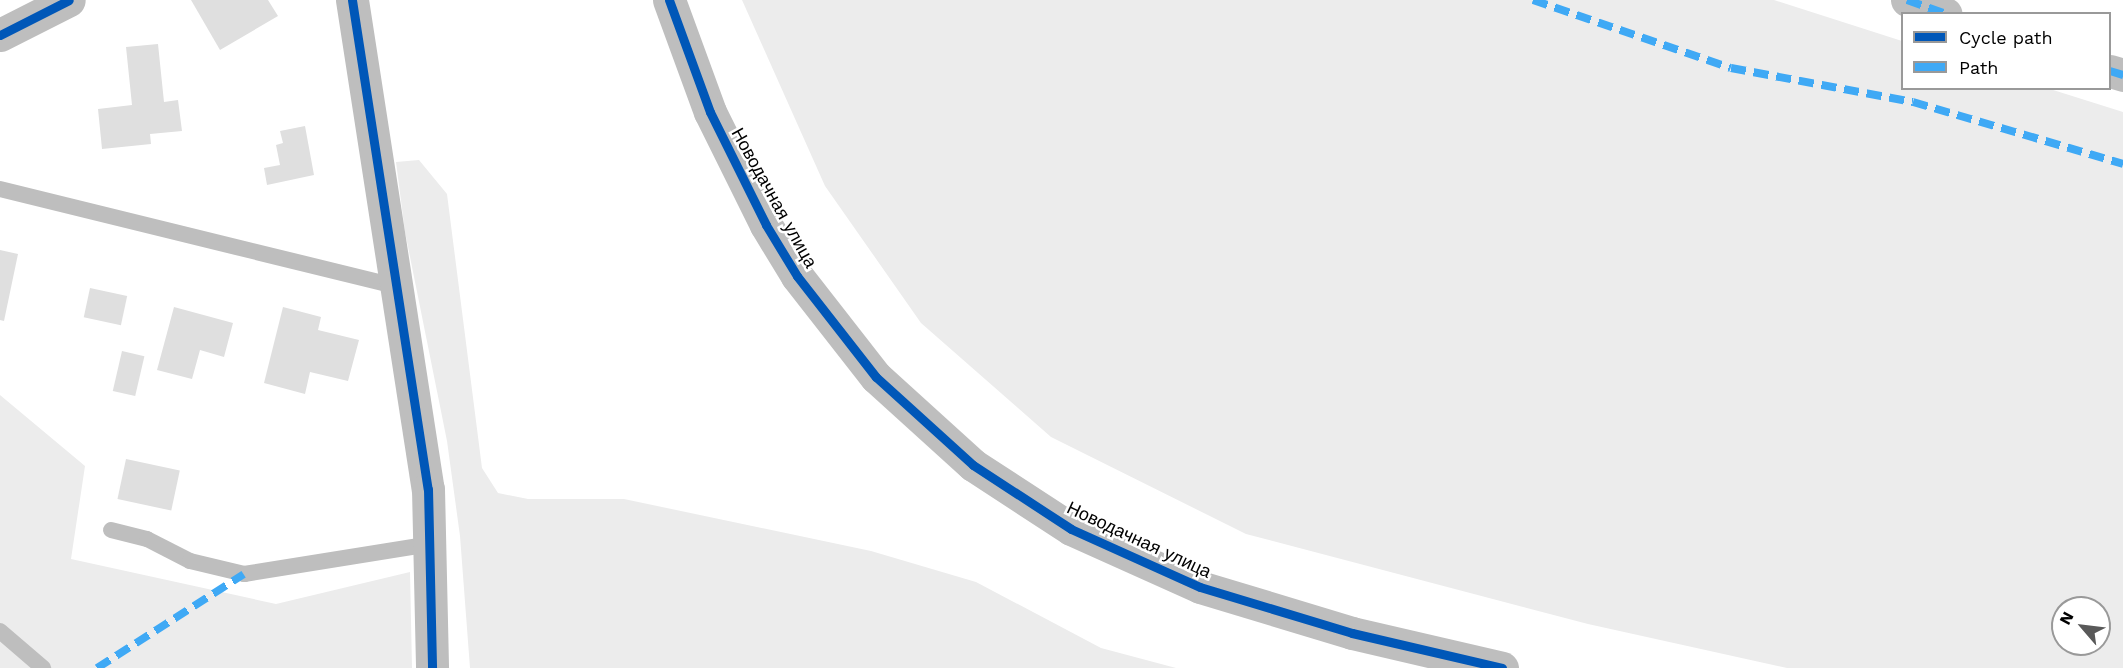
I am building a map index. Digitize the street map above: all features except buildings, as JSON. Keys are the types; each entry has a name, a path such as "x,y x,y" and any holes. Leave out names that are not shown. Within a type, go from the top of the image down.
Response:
{"street":[{"path":"0,35 69,0"},
{"path":"352,0 399,287 432,544 432,668"},
{"name":"Новодачная улица","path":"669,0 710,112 766,225 797,276 876,377 974,465 1071,529 1200,587 1341,630 1502,668"},
{"path":"1907,0 1940,12"}],"lane":[{"path":"0,189 399,287"},
{"path":"111,530 147,539 190,561 243,574 432,544"},
{"path":"0,631 43,668"}],"shaded area":[{"path":"742,0 1774,0 1901,41 1901,90 2053,90 2123,112 2123,668 1787,668 1588,624 1246,534 1051,437 921,323 825,186"},
{"path":"419,160 447,194 482,468 498,493 528,499 624,499 871,551 976,582 1101,648 1176,668 470,668 460,536 447,441 405,232 396,162"},
{"path":"0,395 85,466 71,559 276,604 410,572 412,668 0,668"}],"marked path":[{"path":"1533,0 1731,68 1913,102 2123,164"},
{"path":"1907,0 1940,12"},
{"path":"2111,71 2123,75"},
{"path":"97,668 244,574"}],"cycle path":[{"path":"0,35 69,0"},
{"path":"352,0 428,489 432,668"},
{"path":"669,0 710,112 766,225 797,276 876,377 973,465 1071,529 1200,587 1352,633 1502,668"}]}
